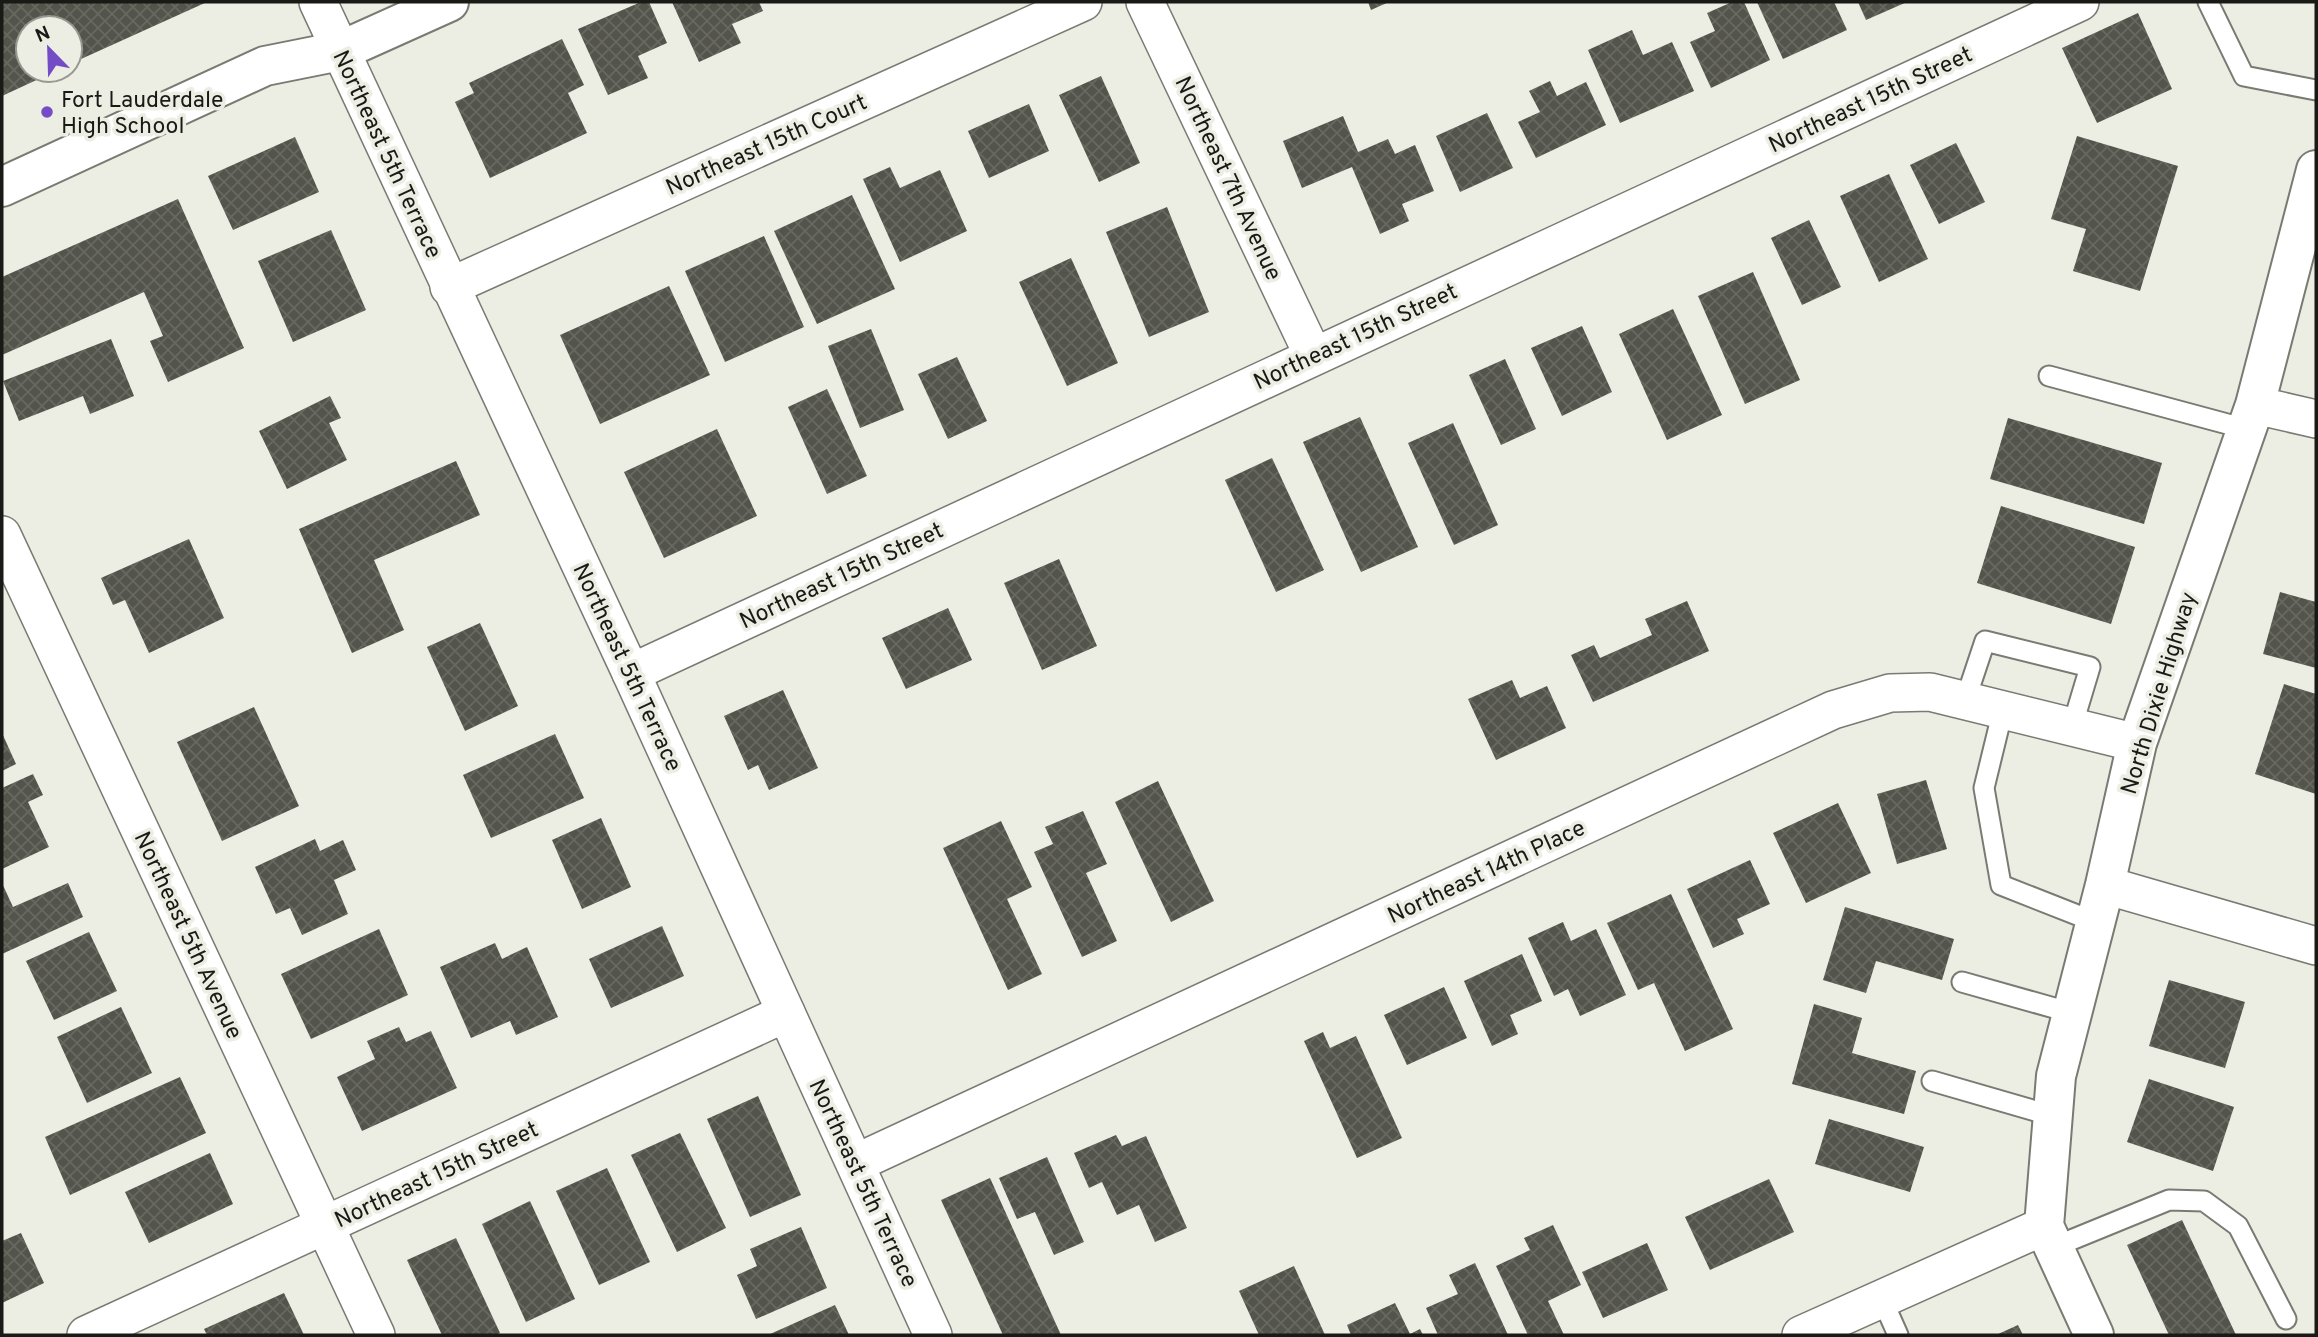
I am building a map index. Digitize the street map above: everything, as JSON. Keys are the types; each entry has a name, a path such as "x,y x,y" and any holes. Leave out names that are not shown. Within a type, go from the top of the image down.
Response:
{"street":[{"name":"Northeast 5th Terrace","path":"318,2 631,673 933,1335"},
{"path":"2,187 265,66 340,51 449,2"},
{"name":"Northeast 15th Court","path":"449,287 1083,2"},
{"name":"Northeast 7th Avenue","path":"1145,2 1313,355"},
{"name":"Northeast 15th Street","path":"631,673 2080,2"},
{"name":"North Dixie Highway","path":"2049,1237 2056,1076 2105,885 2137,743 2250,417 2316,170"},
{"path":"2250,417 2316,419"},
{"name":"Northeast 5th Avenue","path":"2,535 376,1335"},
{"name":"Northeast 14th Place","path":"856,1163 1833,710 1890,693 1930,692 2137,743"},
{"path":"2105,885 2316,946"},
{"name":"Northeast 15th Street","path":"86,1335 786,1013"},
{"path":"1801,1335 1882,1299 2049,1237 2094,1335"}],"lane":[{"path":"2208,2 2244,76 2316,90"},
{"path":"2049,376 2250,417"},
{"path":"1965,701 1985,641 1998,644 2090,667 2072,727"},
{"path":"2003,710 1984,788 2001,885 2095,922"},
{"path":"1962,982 2072,1013"},
{"path":"1932,1081 2053,1116"},
{"path":"2049,1237 2169,1200 2204,1201 2238,1226 2286,1319"},
{"path":"1882,1299 1898,1335"}],"building":[{"path":"2,2 207,2 84,58 84,14 14,14 14,84 28,84 2,96"},
{"path":"641,2 649,2 667,43 638,56 648,78 608,95 578,29"},
{"path":"672,2 759,2 763,11 732,24 741,43 699,62"},
{"path":"1368,2 1389,2 1371,10"},
{"path":"1732,2 1744,2 1770,60 1711,88 1690,42 1715,31 1707,13"},
{"path":"1757,2 1834,2 1847,30 1783,59"},
{"path":"1858,2 1907,2 1866,20"},
{"path":"2138,13 2172,89 2097,123 2062,48"},
{"path":"1632,30 1643,55 1672,42 1694,91 1620,123 1588,50"},
{"path":"562,39 584,85 568,93 587,133 490,178 455,102 474,93 469,83"},
{"path":"1101,76 1140,163 1099,182 1059,95"},
{"path":"1550,81 1557,96 1586,82 1606,125 1536,158 1518,122 1540,112 1529,91"},
{"path":"1029,104 1049,151 989,178 968,131"},
{"path":"1487,113 1513,168 1460,192 1436,136"},
{"path":"1343,116 1358,152 1388,139 1395,154 1415,145 1434,191 1402,204 1409,221 1380,234 1352,167 1302,188 1283,141"},
{"path":"2077,136 2178,166 2140,291 2073,271 2086,229 2051,219"},
{"path":"295,137 319,192 233,230 208,176"},
{"path":"1956,143 1985,202 1939,224 1910,165"},
{"path":"890,167 900,188 940,170 967,231 900,262 863,179"},
{"path":"1889,174 1928,259 1879,282 1840,196"},
{"path":"852,195 895,289 817,324 774,231"},
{"path":"178,199 244,348 168,382 150,341 163,336 144,292 2,355 2,277"},
{"path":"1167,207 1209,312 1149,337 1106,232"},
{"path":"1809,220 1841,287 1802,305 1771,238"},
{"path":"331,230 366,310 293,342 258,261"},
{"path":"764,236 804,327 725,362 685,271"},
{"path":"1071,258 1118,363 1067,386 1019,282"},
{"path":"1753,272 1800,380 1745,404 1698,296"},
{"path":"669,286 710,375 600,424 560,335"},
{"path":"1673,309 1722,415 1667,440 1619,334"},
{"path":"1582,326 1612,392 1562,416 1531,348"},
{"path":"871,329 904,410 860,428 828,346"},
{"path":"111,339 134,396 90,414 83,396 19,421 3,381"},
{"path":"957,357 987,421 948,439 918,374"},
{"path":"1505,359 1536,429 1501,445 1469,375"},
{"path":"827,389 867,476 827,494 788,407"},
{"path":"330,396 341,418 329,423 347,460 287,489 259,431"},
{"path":"1360,417 1418,547 1361,572 1303,442"},
{"path":"2008,418 2162,463 2144,524 1990,479"},
{"path":"1453,423 1498,525 1454,545 1408,443"},
{"path":"717,429 757,516 664,558 624,472"},
{"path":"1272,458 1324,570 1276,592 1225,480"},
{"path":"456,461 480,515 374,560 404,630 352,653 299,529"},
{"path":"2001,506 2135,547 2111,624 1977,583"},
{"path":"189,539 224,618 149,653 125,600 113,605 101,578"},
{"path":"1059,559 1097,646 1042,670 1004,583"},
{"path":"2280,592 2316,602 2316,668 2263,654"},
{"path":"1687,601 1709,651 1593,702 1571,655 1594,645 1600,658 1652,635 1645,619"},
{"path":"948,608 972,660 906,689 882,638"},
{"path":"480,623 518,706 465,731 427,647"},
{"path":"1512,680 1520,698 1547,686 1566,728 1496,760 1468,699"},
{"path":"2284,684 2316,694 2316,794 2255,774"},
{"path":"783,690 818,768 769,790 758,765 748,770 724,716"},
{"path":"254,707 299,806 222,841 177,742"},
{"path":"2,733 16,764 2,771"},
{"path":"555,734 584,798 491,838 463,775"},
{"path":"33,774 43,795 28,802 49,847 2,869 2,788"},
{"path":"1926,780 1947,849 1897,864 1877,794"},
{"path":"1158,781 1214,901 1171,922 1115,802"},
{"path":"1838,803 1871,873 1806,903 1773,833"},
{"path":"1083,811 1107,864 1086,873 1117,941 1082,957 1034,852 1053,844 1045,827"},
{"path":"601,818 631,887 582,909 552,840"},
{"path":"1001,821 1032,887 1007,899 1042,974 1008,990 943,848"},
{"path":"315,839 320,851 343,840 356,870 334,880 348,914 302,935 290,908 276,914 255,867"},
{"path":"1750,860 1770,904 1737,919 1744,934 1713,948 1687,889"},
{"path":"2,883 13,907 68,883 83,917 2,954"},
{"path":"1671,894 1733,1029 1685,1051 1654,983 1638,990 1607,923"},
{"path":"1845,907 1954,939 1942,980 1876,961 1866,993 1823,980"},
{"path":"1563,922 1571,941 1596,929 1626,995 1580,1016 1568,989 1554,996 1528,938"},
{"path":"662,926 684,976 611,1008 589,959"},
{"path":"379,929 408,995 311,1039 281,974"},
{"path":"89,932 117,991 54,1020 26,961"},
{"path":"495,943 502,959 527,947 558,1017 516,1035 510,1021 471,1038 440,967"},
{"path":"1522,954 1542,1001 1510,1015 1518,1034 1492,1046 1464,981"},
{"path":"2169,980 2245,1002 2225,1068 2149,1046"},
{"path":"1444,987 1467,1038 1407,1065 1384,1015"},
{"path":"1814,1004 1862,1018 1852,1053 1916,1071 1904,1114 1792,1084"},
{"path":"121,1007 152,1073 87,1103 57,1037"},
{"path":"399,1027 406,1042 431,1031 457,1088 362,1131 337,1077 375,1059 367,1041"},
{"path":"1323,1032 1330,1048 1356,1036 1402,1138 1357,1158 1304,1041"},
{"path":"180,1077 206,1133 70,1195 45,1137"},
{"path":"2149,1079 2234,1107 2213,1171 2127,1142"},
{"path":"758,1096 801,1195 750,1217 707,1119"},
{"path":"1829,1119 1924,1147 1910,1192 1815,1164"},
{"path":"680,1133 726,1228 677,1252 631,1155"},
{"path":"1116,1135 1122,1146 1146,1136 1187,1228 1155,1242 1139,1205 1117,1215 1102,1182 1089,1188 1074,1153"},
{"path":"210,1153 233,1204 149,1243 125,1192"},
{"path":"1047,1157 1084,1242 1054,1255 1035,1212 1017,1219 999,1178"},
{"path":"607,1168 650,1262 599,1285 556,1191"},
{"path":"990,1178 1061,1335 1003,1335 941,1200"},
{"path":"1769,1179 1794,1232 1710,1270 1685,1217"},
{"path":"530,1201 575,1299 526,1322 482,1224"},
{"path":"2182,1220 2236,1335 2169,1335 2127,1245"},
{"path":"1553,1225 1581,1285 1548,1301 1564,1335 1528,1335 1496,1266 1530,1250 1524,1238"},
{"path":"801,1227 827,1288 756,1319 737,1275 757,1266 750,1249"},
{"path":"21,1233 44,1283 2,1303 2,1241"},
{"path":"456,1238 500,1333 496,1335 442,1335 407,1260"},
{"path":"1647,1243 1668,1290 1603,1318 1582,1272"},
{"path":"1475,1263 1508,1335 1438,1335 1426,1308 1458,1294 1449,1275"},
{"path":"1294,1266 1325,1335 1259,1335 1239,1291"},
{"path":"284,1293 304,1335 207,1335 204,1329"},
{"path":"1395,1303 1410,1334 1420,1329 1423,1335 1351,1335 1347,1325"},
{"path":"835,1305 849,1335 768,1335"},
{"path":"2018,1325 2023,1335 1996,1335"}],"place":[{"name":"Fort Lauderdale High School","path":"47,112"}]}
